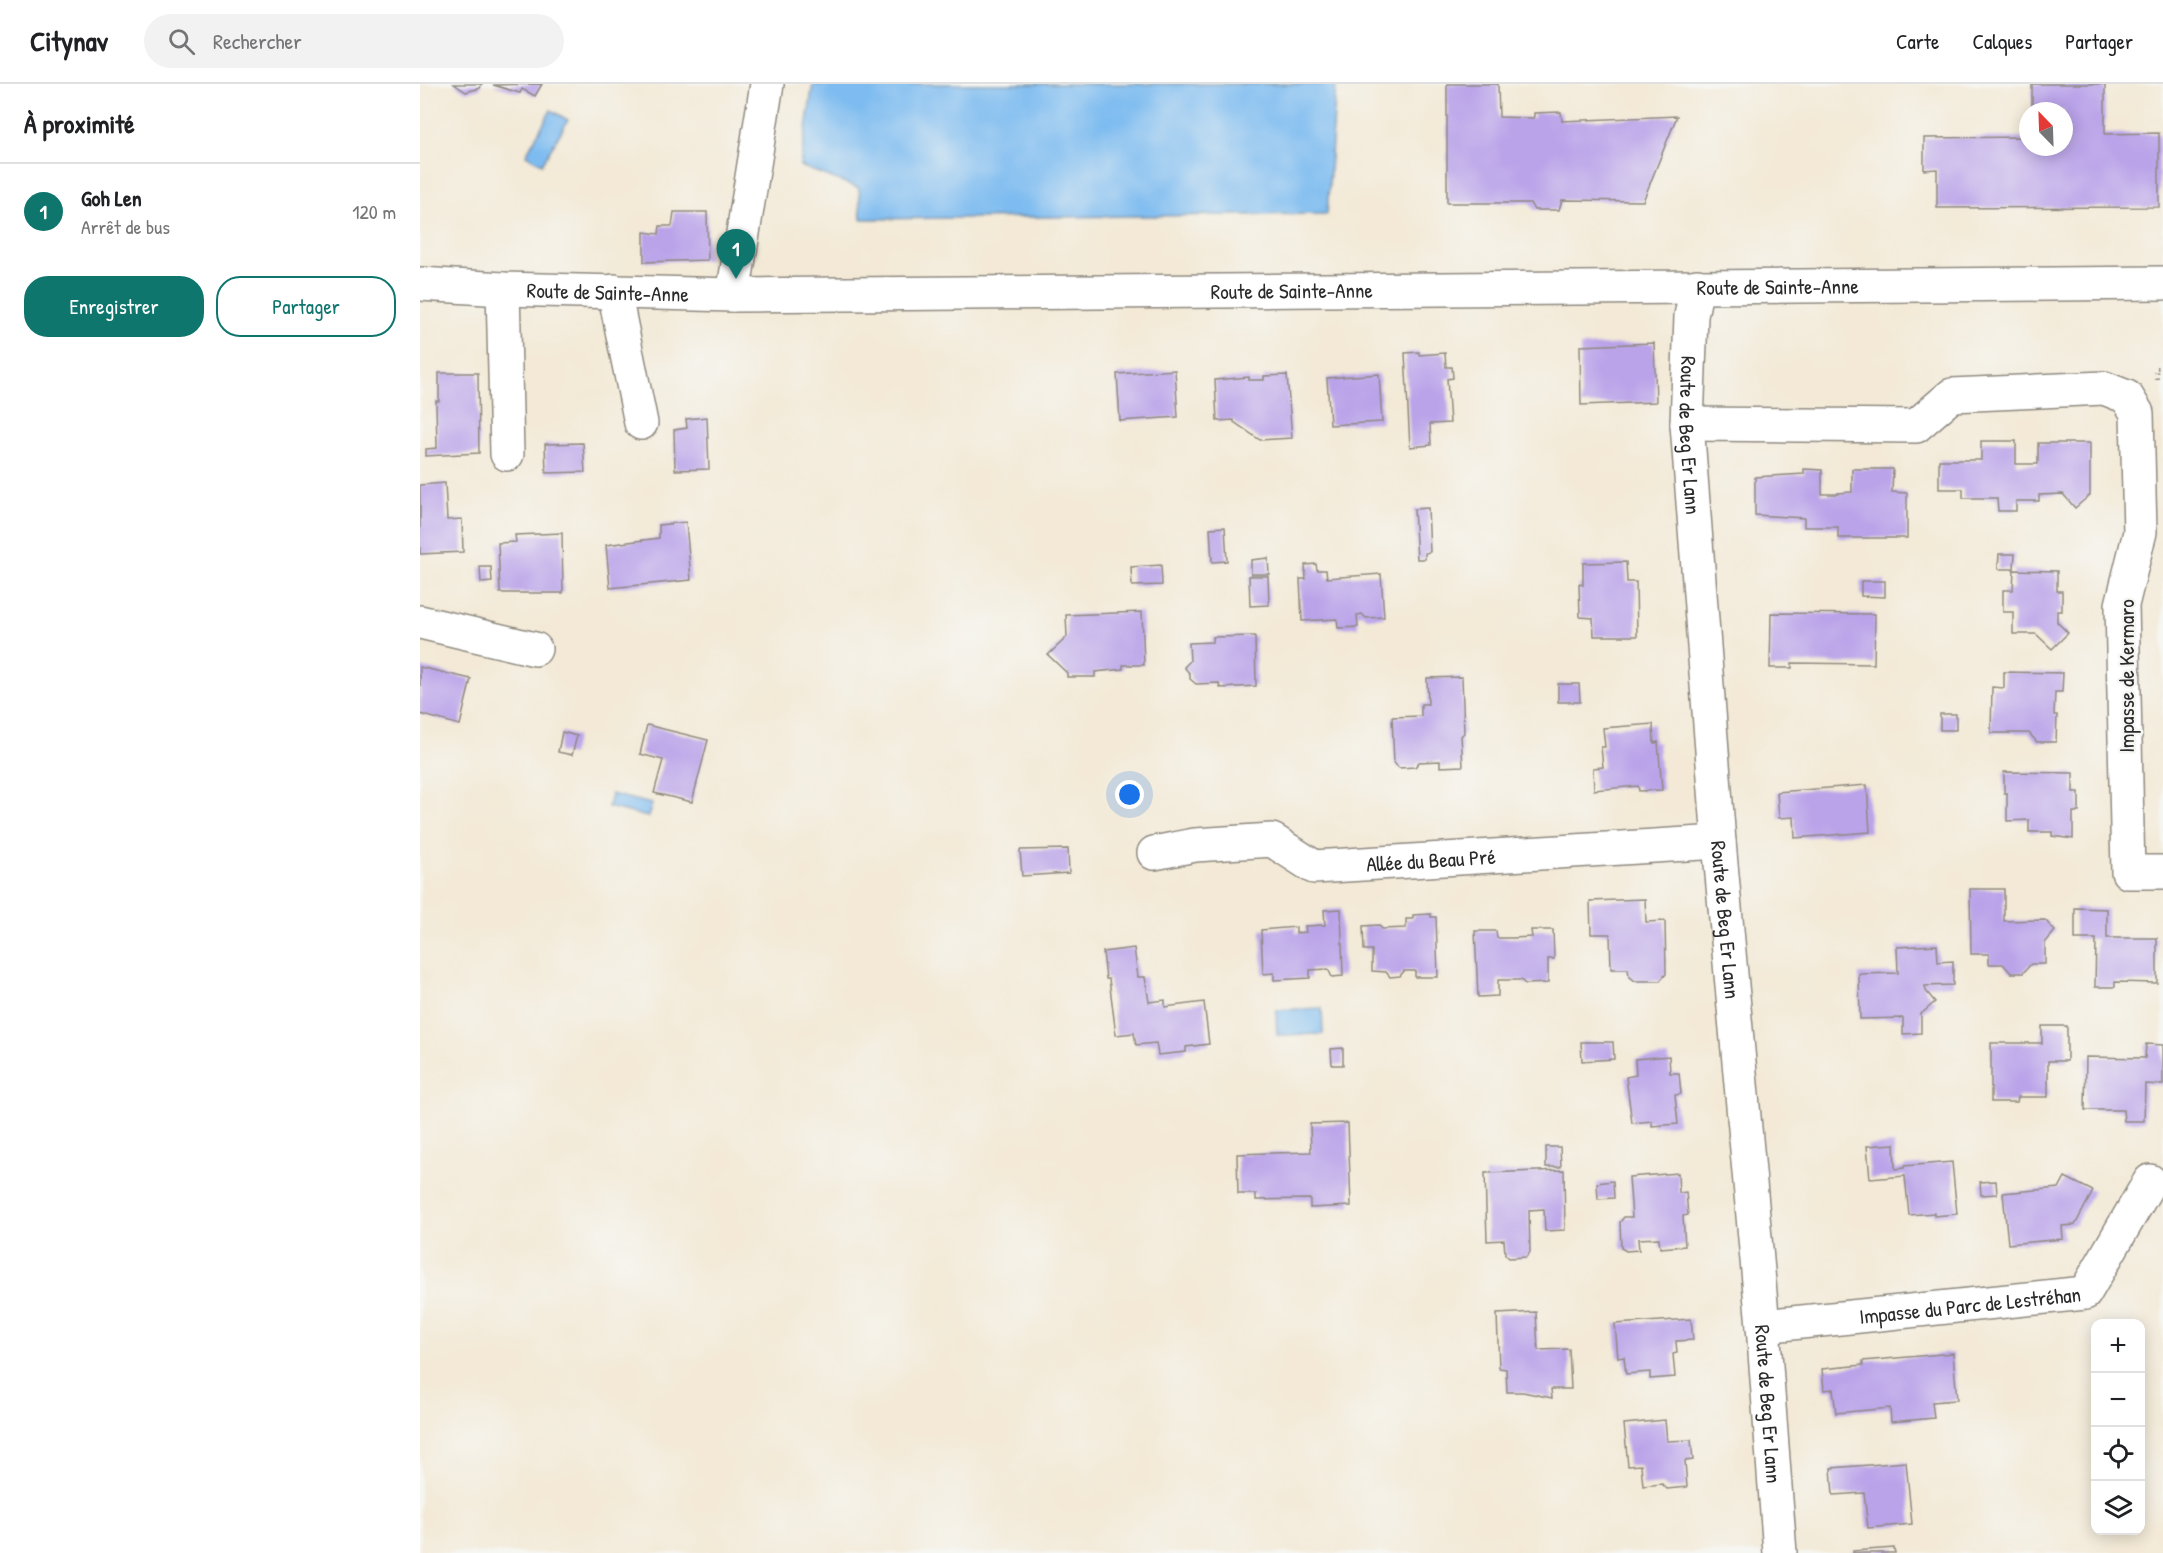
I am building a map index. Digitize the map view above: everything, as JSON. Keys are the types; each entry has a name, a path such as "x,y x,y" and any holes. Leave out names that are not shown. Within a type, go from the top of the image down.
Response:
{"street":[{"path":"733,295 767,84"},
{"name":"Route de Sainte-Anne","path":"420,284 503,289 733,295 2163,283"},
{"name":"Route de Beg Er Lann","path":"1697,286 1691,316 1688,424 1719,842 1763,1326 1780,1553"},
{"path":"503,289 507,454"},
{"path":"614,291 641,423"},
{"name":"Impasse de Kermaro","path":"1688,424 1916,426 1952,396 2104,388 2127,397 2137,413 2140,532 2122,605 2128,873 2163,872"},
{"path":"420,622 535,649"},
{"name":"Allée du Beau Pré","path":"1154,853 1195,845 1272,840 1314,867 1719,842"},
{"name":"Impasse du Parc de Lestréhan","path":"1763,1326 2085,1293 2150,1181"}],"water":[{"path":"813,84 1336,84 1327,214 861,219 859,188 800,166"},
{"path":"551,110 568,120 542,164 526,155"},
{"path":"611,794 652,804 648,817 608,807"},
{"path":"1322,1008 1323,1034 1277,1035 1276,1010"}],"building":[{"path":"454,84 482,84 480,88 466,92"},
{"path":"542,84 535,96 522,89 520,93 493,85"},
{"path":"1447,84 1498,84 1499,117 1534,118 1534,113 1561,112 1562,121 1677,116 1643,201 1562,200 1559,210 1534,210 1530,203 1447,203"},
{"path":"2032,84 2105,84 2105,134 2159,133 2159,207 1937,208 1937,169 1924,170 1924,138 2019,137 2019,156 2073,156 2073,102 2032,102"},
{"path":"674,212 707,212 708,260 644,262 644,232 659,234 660,226 672,226"},
{"path":"1654,343 1656,402 1581,405 1580,346"},
{"path":"1419,352 1419,355 1445,353 1446,367 1452,367 1453,378 1447,379 1450,423 1430,424 1431,445 1410,447 1405,353"},
{"path":"1175,370 1178,417 1120,421 1117,374"},
{"path":"439,373 478,373 479,453 426,456 426,449 437,448 436,401 439,401"},
{"path":"1379,374 1382,422 1330,425 1327,378"},
{"path":"1287,375 1292,438 1260,440 1234,420 1217,421 1215,380 1249,377 1249,380 1264,380 1264,376"},
{"path":"707,417 709,469 675,470 674,430 687,428 686,419"},
{"path":"1981,441 2016,441 2016,464 2038,464 2038,443 2090,443 2090,495 2075,508 2063,494 2039,495 2039,501 2016,501 2016,511 1998,511 1997,498 1963,498 1963,489 1939,489 1939,460 1981,460"},
{"path":"583,443 585,472 546,473 545,444"},
{"path":"1804,469 1822,470 1822,494 1838,494 1852,492 1852,469 1893,469 1892,492 1907,493 1907,538 1838,538 1838,527 1804,527 1804,518 1755,515 1755,477 1804,474"},
{"path":"445,483 447,520 462,519 463,552 420,554 420,485"},
{"path":"1428,508 1430,552 1425,553 1425,559 1417,559 1414,509"},
{"path":"686,522 691,580 610,588 606,545 659,538 659,525"},
{"path":"1225,527 1227,561 1212,562 1210,528"},
{"path":"562,533 563,593 500,593 498,543 516,542 515,535"},
{"path":"1999,554 2015,554 2014,569 1998,569"},
{"path":"1268,558 1269,574 1251,574 1251,560"},
{"path":"1626,562 1627,582 1636,582 1637,636 1594,636 1593,618 1580,617 1579,584 1583,585 1583,563"},
{"path":"1316,564 1317,570 1326,570 1327,578 1381,574 1384,617 1366,618 1362,614 1357,615 1358,627 1338,628 1337,619 1302,621 1300,579 1306,579 1305,565"},
{"path":"1161,565 1162,585 1132,586 1131,567"},
{"path":"480,567 491,567 492,582 481,583"},
{"path":"2014,570 2057,571 2057,591 2062,591 2062,611 2057,611 2057,622 2068,633 2052,649 2036,634 2013,634 2013,612 2003,612 2003,590 2013,590"},
{"path":"1249,576 1268,576 1269,605 1250,606"},
{"path":"1861,581 1885,581 1885,597 1861,596"},
{"path":"1142,612 1144,665 1123,665 1123,669 1095,672 1095,677 1067,677 1067,673 1048,655 1067,637 1066,615"},
{"path":"1771,613 1875,614 1874,664 1792,663 1792,668 1770,668"},
{"path":"1255,636 1256,686 1220,688 1219,683 1196,684 1190,679 1190,674 1184,667 1190,661 1189,643 1213,642 1213,637"},
{"path":"420,667 471,679 460,725 420,714"},
{"path":"2004,672 2063,673 2062,692 2055,692 2056,742 2037,742 2029,733 1991,733 1992,687 2004,688"},
{"path":"1462,677 1463,766 1440,767 1440,761 1419,762 1415,767 1399,768 1394,763 1392,717 1421,716 1421,704 1428,704 1427,678"},
{"path":"1558,684 1579,684 1580,702 1558,702"},
{"path":"1940,714 1956,714 1956,730 1940,730"},
{"path":"1653,724 1654,743 1658,742 1662,790 1639,791 1638,786 1594,790 1593,768 1603,767 1601,747 1605,747 1603,728"},
{"path":"647,725 708,740 692,802 654,793 663,760 640,754"},
{"path":"562,732 577,736 572,755 558,752"},
{"path":"2004,772 2073,773 2073,792 2079,792 2079,812 2073,812 2073,839 2052,836 2052,832 2029,832 2029,820 2007,821"},
{"path":"1867,785 1870,832 1795,838 1794,817 1779,818 1777,792"},
{"path":"1068,849 1069,873 1022,876 1020,850"},
{"path":"1970,889 2004,889 2004,921 2045,920 2055,931 2045,943 2045,964 2031,964 2023,973 2011,973 2003,964 1989,964 1989,954 1971,954"},
{"path":"1645,899 1646,922 1665,921 1666,974 1660,981 1635,981 1629,976 1628,969 1611,969 1610,934 1591,934 1590,901"},
{"path":"2075,908 2107,909 2107,938 2157,938 2157,983 2115,982 2115,987 2095,987 2096,939 2075,939"},
{"path":"1341,909 1343,976 1332,977 1328,969 1310,970 1310,978 1274,980 1274,973 1263,974 1261,930 1296,927 1296,933 1306,932 1305,926 1325,925 1324,910"},
{"path":"1431,914 1431,917 1436,917 1438,977 1415,977 1415,971 1404,971 1400,976 1390,977 1386,972 1372,971 1372,950 1364,950 1363,926 1379,925 1382,929 1406,928 1406,919 1413,919 1413,915"},
{"path":"1531,930 1553,930 1554,959 1548,959 1548,983 1525,984 1521,980 1498,980 1498,996 1478,997 1475,931 1496,931 1497,938 1512,938 1532,937"},
{"path":"1937,945 1938,962 1953,961 1953,985 1925,986 1926,991 1935,1002 1921,1014 1921,1033 1903,1034 1903,1018 1860,1019 1859,974 1898,973 1897,947"},
{"path":"1134,948 1138,977 1145,977 1149,1002 1165,1000 1165,1007 1204,1002 1209,1044 1186,1047 1186,1052 1158,1055 1156,1043 1136,1045 1134,1033 1116,1035 1103,952"},
{"path":"2042,1026 2067,1026 2067,1061 2048,1061 2048,1097 2018,1097 2017,1102 1991,1102 1991,1043 2042,1043"},
{"path":"1581,1042 1613,1042 1614,1059 1582,1061"},
{"path":"2146,1044 2163,1045 2163,1085 2145,1084 2144,1121 2124,1121 2123,1110 2085,1110 2086,1057 2145,1058"},
{"path":"1343,1048 1343,1065 1332,1065 1331,1049"},
{"path":"1669,1056 1670,1073 1679,1073 1681,1094 1675,1095 1678,1124 1652,1126 1652,1121 1632,1123 1626,1077 1636,1075 1635,1059"},
{"path":"1348,1123 1351,1206 1310,1208 1310,1199 1256,1200 1256,1194 1238,1194 1237,1154 1311,1152 1310,1124"},
{"path":"1894,1144 1895,1169 1904,1168 1904,1166 1952,1162 1957,1214 1909,1215 1905,1176 1870,1179 1867,1146"},
{"path":"1546,1147 1560,1147 1561,1167 1546,1167"},
{"path":"1564,1170 1565,1230 1545,1231 1544,1209 1529,1210 1530,1252 1526,1257 1509,1258 1505,1254 1504,1240 1487,1241 1485,1173"},
{"path":"1678,1173 1679,1193 1686,1192 1688,1215 1683,1216 1685,1246 1660,1248 1659,1238 1638,1239 1639,1250 1626,1251 1621,1248 1620,1222 1624,1217 1632,1217 1629,1177"},
{"path":"2065,1177 2093,1191 2075,1225 2062,1226 2063,1239 2008,1244 2003,1193 2059,1188"},
{"path":"1613,1181 1614,1198 1598,1199 1597,1183"},
{"path":"1996,1181 1997,1194 1981,1195 1980,1182"},
{"path":"1536,1312 1538,1350 1569,1349 1571,1389 1551,1389 1552,1398 1523,1392 1507,1392 1506,1369 1499,1368 1497,1314"},
{"path":"1691,1319 1693,1340 1676,1341 1677,1353 1673,1354 1675,1377 1650,1379 1650,1372 1626,1374 1624,1357 1618,1358 1615,1324"},
{"path":"1953,1353 1957,1400 1932,1402 1934,1418 1891,1422 1890,1408 1836,1413 1833,1389 1824,1390 1822,1369 1863,1365 1863,1361"},
{"path":"1665,1420 1667,1441 1691,1440 1693,1460 1685,1461 1687,1487 1667,1489 1662,1484 1643,1486 1641,1465 1628,1466 1624,1424"},
{"path":"1906,1462 1912,1524 1868,1528 1864,1493 1833,1495 1831,1468"},
{"path":"1894,1548 1895,1553 1853,1553 1853,1551"}],"place":[{"name":"Goh Len","path":"736,279"}]}
